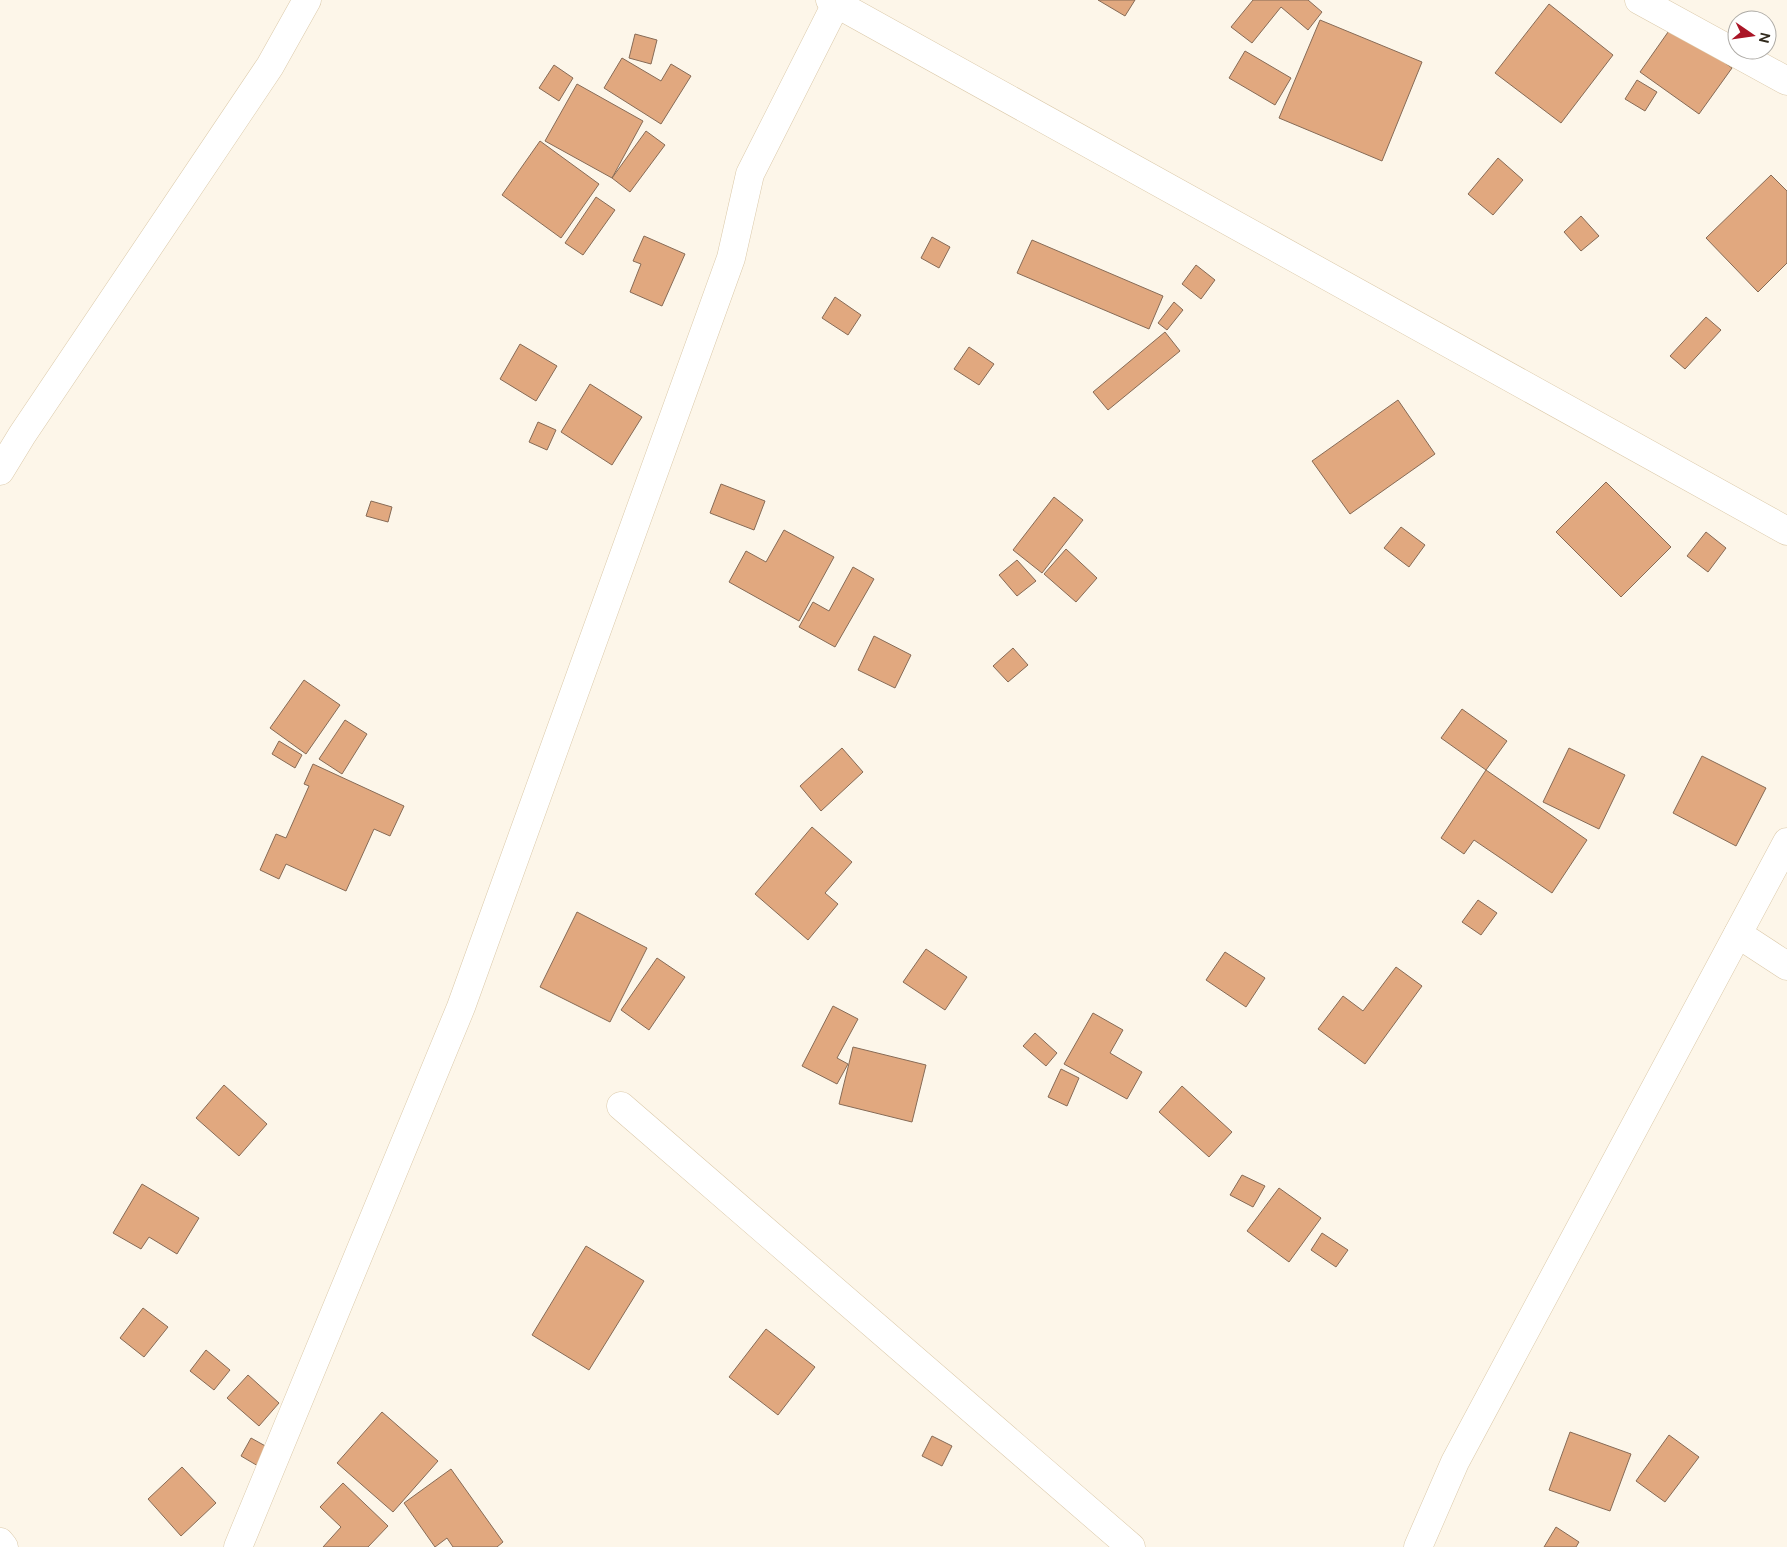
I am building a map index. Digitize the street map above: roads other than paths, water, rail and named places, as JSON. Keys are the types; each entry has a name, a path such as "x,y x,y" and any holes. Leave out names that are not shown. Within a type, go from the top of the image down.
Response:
{"street":[{"path":"0,471 28,426 270,66 307,0"},
{"path":"1639,0 1787,82"},
{"path":"238,1547 461,1007 730,258 750,174 834,1 1787,531"},
{"path":"1418,1547 1460,1453 1787,842"},
{"path":"1738,934 1787,966"},
{"path":"621,1106 1131,1547"},
{"path":"0,1542 4,1547"}]}
